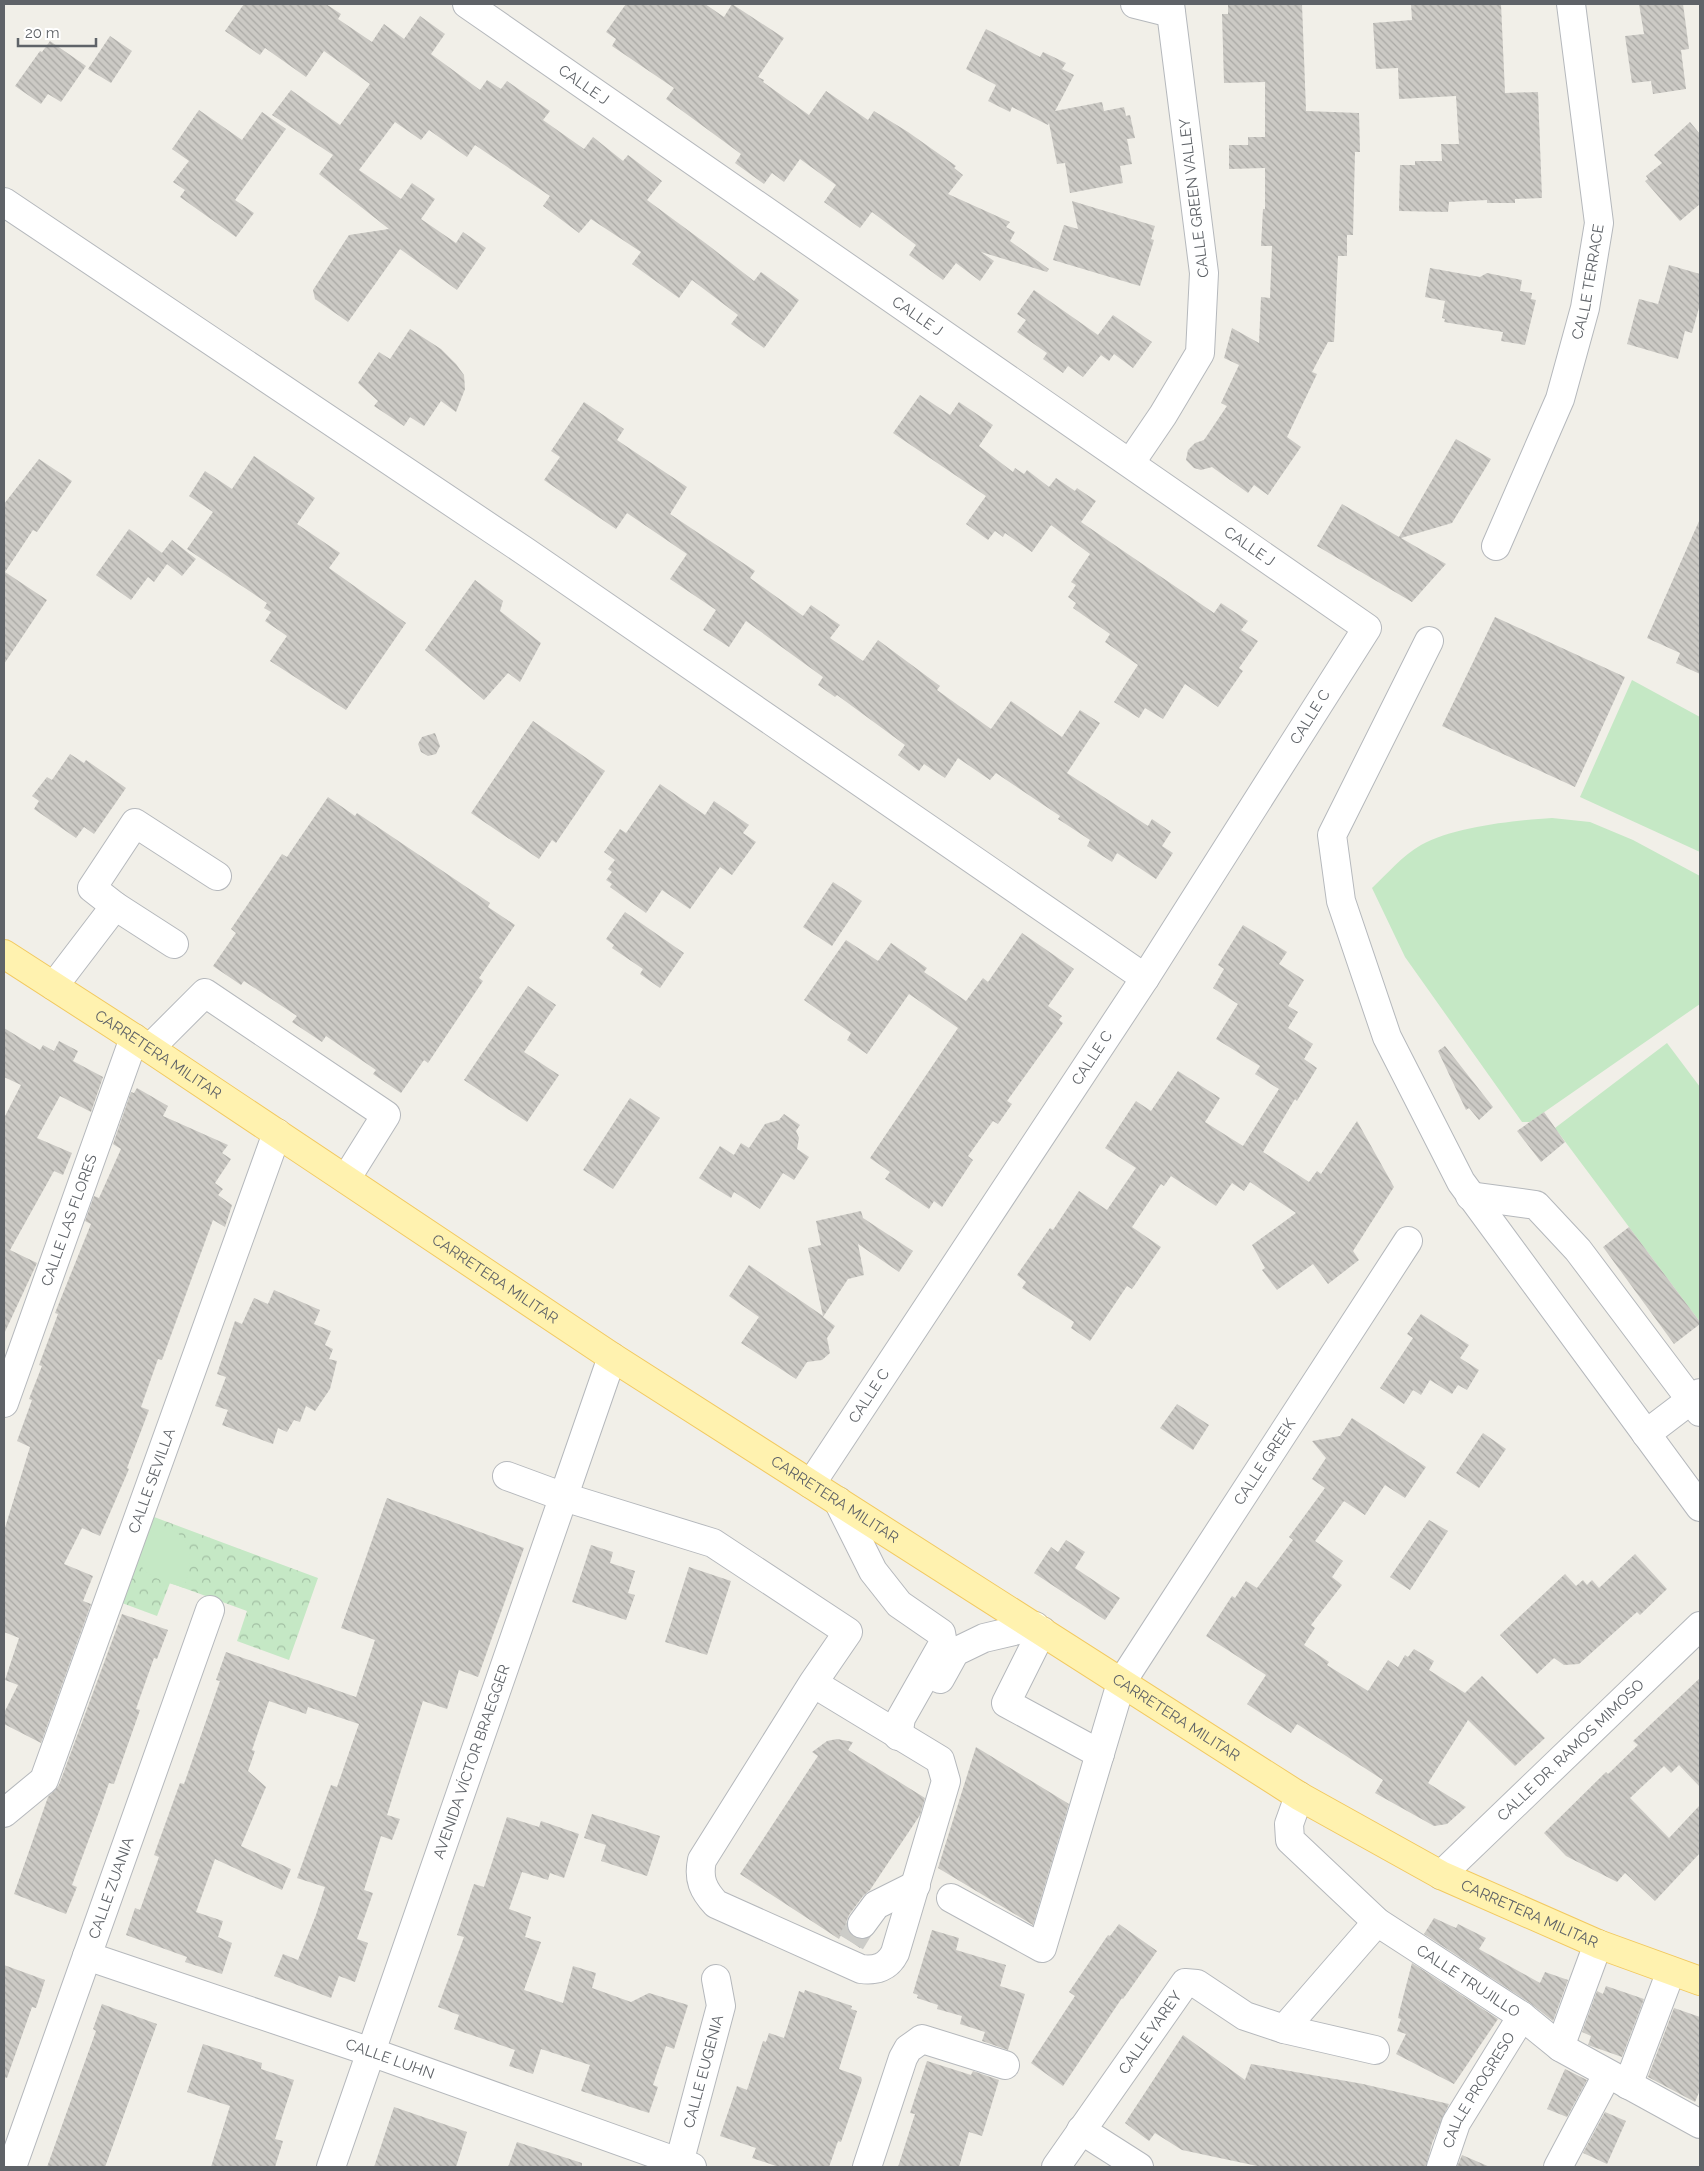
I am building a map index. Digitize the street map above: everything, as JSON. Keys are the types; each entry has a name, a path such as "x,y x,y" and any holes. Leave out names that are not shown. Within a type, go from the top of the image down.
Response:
{"main road":[{"name":"CARRETERA MILITAR","path":"4,954 142,1043 612,1357 1299,1796 1441,1875 1598,1944 1700,1981"}],"street":[{"name":"CALLE J","path":"467,4 1131,462 1367,628"},
{"path":"1135,4 1171,8"},
{"name":"CALLE TERRACE","path":"1496,546 1560,399 1585,308 1599,223 1571,4"},
{"name":"CALLE GREEN VALLEY","path":"1131,462 1163,415 1200,353 1204,272 1171,8"},
{"path":"4,202 543,563 1145,978"},
{"name":"CALLE C","path":"811,1484 1145,978 1367,628"},
{"path":"1429,641 1332,835 1341,901 1387,1037 1461,1182 1700,1507"},
{"path":"174,944 115,906 92,888 135,823 217,876"},
{"path":"54,986 115,906"},
{"path":"142,1043 205,993 386,1115 346,1179"},
{"name":"CALLE LAS FLORES","path":"4,1403 142,1043"},
{"name":"CALLE SEVILLA","path":"4,1813 44,1780 277,1133"},
{"path":"1470,1196 1536,1205 1578,1250 1697,1402 1646,1434"},
{"name":"CALLE GREEK","path":"951,1898 1042,1948 1121,1683 1408,1241"},
{"name":"AVENIDA VÍCTOR BRAEGGER","path":"331,2167 612,1357"},
{"path":"507,1476 564,1497 713,1543 848,1632 813,1683 717,1835 702,1860 699,1871 701,1883 716,1904 852,1942"},
{"path":"838,1501 873,1571 899,1604 941,1633 943,1644 901,1718 898,1736"},
{"name":"CALLE ZUANIA","path":"12,2167 210,1610"},
{"name":"CALLE DR. RAMOS MIMOSO","path":"1441,1875 1700,1626"},
{"path":"898,1736 919,1716 955,1652 984,1638 1038,1629"},
{"path":"1038,1629 1006,1703 1100,1754"},
{"path":"813,1683 940,1760 946,1782 916,1885 891,1960 883,1967 871,1970 861,1968 852,1942"},
{"name":"CALLE TRUJILLO","path":"1299,1796 1289,1824 1290,1840 1377,1922 1522,2016 1560,2047 1700,2124"},
{"path":"852,1942 876,1904 916,1885"},
{"path":"1375,2050 1284,2029 1377,1922"},
{"path":"1560,2047 1598,1944"},
{"name":"CALLE LUHN","path":"87,1956 371,2052 683,2166"},
{"path":"1558,2167 1618,2080 1671,1971"},
{"name":"CALLE EUGENIA","path":"683,2166 721,2006 716,1979"},
{"name":"CALLE YAREY","path":"1056,2167 1185,1983 1197,1984 1245,2016 1284,2029"},
{"name":"CALLE PROGRESO","path":"1441,2167 1456,2123 1522,2016"},
{"path":"867,2167 903,2058 913,2044 922,2039 1005,2065"},
{"path":"1081,2130 1139,2167"}],"green space":[{"path":"1632,680 1700,717 1700,852 1580,797"},
{"path":"1552,818 1590,822 1633,840 1700,876 1700,1004 1530,1122 1522,1122 1405,957 1372,888 1408,854 1434,839 1467,829"},
{"path":"1667,1043 1700,1087 1700,1322 1555,1128"},
{"path":"146,1514 318,1578 289,1660 237,1641 247,1611 170,1583 157,1616 114,1600"},
{"path":"161,1526 180,1535 186,1542 189,1550 189,1568 184,1588 151,1575 141,1566 139,1550 143,1533 151,1527"}],"building":[{"path":"244,4 326,4 341,14 338,19 372,42 384,24 404,39 420,16 445,34 431,54 480,90 487,80 501,89 507,81 550,111 543,120 584,149 593,137 623,161 628,155 662,181 647,200 754,281 761,272 799,300 764,348 731,324 738,315 692,280 679,298 632,264 641,252 591,219 579,233 543,206 550,196 475,145 467,157 429,130 421,140 395,122 359,170 401,199 412,183 435,199 421,219 456,243 463,232 486,248 457,290 400,249 348,322 315,299 313,290 349,235 389,229 319,174 333,155 272,115 291,90 340,125 370,84 324,51 306,77 265,48 260,55 225,31"},
{"path":"626,4 705,4 724,17 732,4 784,38 758,77 764,80 763,82 809,115 826,91 868,120 874,111 908,132 956,166 954,168 963,175 948,194 1010,222 1006,227 1015,232 1010,241 1049,269 1047,272 981,252 994,261 980,281 956,263 943,280 909,255 916,245 872,212 860,228 824,202 836,185 800,159 784,182 772,173 764,184 735,163 741,154 666,99 674,88 612,46 616,39 606,32"},
{"path":"1228,4 1302,4 1306,111 1359,113 1360,152 1355,152 1353,235 1347,235 1347,256 1338,256 1334,342 1328,342 1312,372 1317,374 1287,437 1301,447 1268,495 1254,485 1248,493 1212,467 1201,470 1194,468 1186,460 1188,450 1195,443 1204,440 1227,406 1221,403 1239,365 1224,358 1232,328 1259,343 1261,297 1270,298 1272,246 1261,246 1263,209 1265,209 1265,168 1229,169 1229,145 1248,145 1248,137 1265,137 1265,82 1224,83 1222,14 1228,14"},
{"path":"1411,4 1501,4 1505,93 1538,92 1542,198 1515,199 1515,203 1487,203 1487,200 1449,202 1448,212 1399,211 1400,165 1415,165 1415,161 1442,161 1441,144 1459,144 1456,96 1399,99 1398,68 1376,69 1373,23 1412,20"},
{"path":"1639,4 1683,4 1689,49 1681,50 1686,89 1653,94 1651,81 1632,83 1625,36 1644,34"},
{"path":"986,29 1040,57 1043,52 1066,63 1062,69 1074,75 1055,111 1102,102 1104,111 1124,107 1126,116 1130,115 1135,138 1127,139 1132,164 1120,166 1123,183 1070,193 1065,163 1057,164 1049,123 1048,125 1012,107 1010,112 988,101 996,85 966,69"},
{"path":"110,36 132,51 111,83 88,69"},
{"path":"50,41 86,66 61,102 48,94 41,104 15,86 40,51 42,52"},
{"path":"199,110 242,140 262,112 286,129 235,200 254,213 236,237 180,197 185,190 173,182 189,161 172,149"},
{"path":"1690,122 1700,134 1700,204 1680,221 1645,181 1648,179 1646,176 1662,163 1654,155"},
{"path":"1072,201 1155,226 1151,239 1154,240 1140,286 1053,260 1064,225 1078,229"},
{"path":"1669,265 1700,274 1700,304 1692,333 1685,331 1678,359 1627,344 1639,299 1658,304"},
{"path":"1430,268 1480,277 1487,273 1522,280 1520,291 1532,293 1531,299 1536,300 1525,345 1501,341 1503,332 1444,322 1445,319 1442,318 1445,301 1425,297"},
{"path":"1034,290 1098,335 1113,315 1152,342 1133,368 1114,354 1109,361 1101,355 1083,377 1068,366 1063,373 1043,359 1047,353 1017,332 1026,320 1017,314"},
{"path":"410,329 441,349 464,375 465,389 456,412 441,401 424,426 410,417 404,426 374,406 378,401 358,383 379,352 390,359"},
{"path":"920,395 950,415 959,402 993,425 979,446 1013,472 1015,468 1024,474 1027,470 1049,487 1056,478 1075,491 1077,488 1096,501 1081,522 1214,613 1221,603 1248,621 1241,630 1258,641 1239,668 1243,671 1218,707 1185,684 1163,719 1145,708 1139,718 1114,702 1138,665 1105,642 1110,634 1073,608 1076,603 1068,597 1076,585 1071,582 1090,554 1051,525 1032,552 1005,533 1003,537 995,531 988,540 966,524 986,496 893,433"},
{"path":"584,402 624,429 617,440 687,487 670,514 755,571 750,578 803,616 811,605 840,625 830,638 863,661 878,640 940,686 937,690 991,729 1011,701 1062,737 1080,710 1100,723 1067,773 1148,826 1152,819 1171,832 1162,846 1173,853 1156,879 1117,853 1112,862 1087,846 1090,840 1058,819 1060,816 996,773 990,780 958,758 945,778 924,764 919,771 898,755 905,745 837,695 835,697 818,685 823,677 746,621 729,647 703,630 716,610 670,579 687,554 627,513 616,529 544,480 560,457 551,451"},
{"path":"1456,439 1491,459 1452,523 1401,538 1446,564 1412,602 1317,546 1342,504 1399,537"},
{"path":"254,456 315,498 297,524 340,553 329,568 406,623 346,710 270,661 287,636 265,621 271,612 264,608 267,603 187,549 213,512 189,496 205,471 232,489"},
{"path":"39,459 72,481 37,532 33,530 5,572 47,600 4,664 4,504"},
{"path":"1700,519 1700,674 1676,663 1680,653 1647,638"},
{"path":"129,529 162,553 172,540 196,559 182,576 167,564 154,582 148,577 131,600 96,575"},
{"path":"475,580 503,601 500,611 541,643 520,682 508,673 484,700 425,650"},
{"path":"1495,617 1625,677 1575,787 1442,726"},
{"path":"533,721 605,771 556,843 552,840 539,859 471,813"},
{"path":"435,733 440,746 436,754 428,756 421,752 418,744 422,737"},
{"path":"70,754 84,763 86,760 126,788 94,834 84,827 76,838 34,809 39,801 32,796 47,777 52,780"},
{"path":"660,784 705,815 714,801 749,825 743,833 756,842 732,875 720,867 690,909 662,890 646,913 610,887 612,884 606,880 612,872 608,869 615,860 604,852 620,829 626,833"},
{"path":"328,797 355,816 357,813 490,903 488,907 515,925 479,978 483,981 428,1063 424,1060 401,1093 373,1074 376,1070 326,1036 322,1042 292,1022 297,1016 244,981 241,985 213,966 236,933 231,929 282,854 287,857"},
{"path":"833,882 862,901 832,946 803,927"},
{"path":"625,912 684,953 660,988 640,974 643,969 612,948 614,945 606,939"},
{"path":"1243,925 1287,952 1279,964 1304,980 1288,1006 1298,1012 1288,1028 1313,1044 1304,1059 1317,1068 1297,1101 1295,1099 1263,1152 1309,1182 1317,1171 1321,1174 1357,1121 1394,1187 1353,1251 1359,1260 1328,1284 1313,1264 1277,1290 1262,1270 1265,1268 1252,1245 1296,1213 1250,1182 1244,1191 1232,1183 1216,1206 1171,1176 1164,1186 1161,1184 1132,1227 1161,1247 1132,1289 1127,1286 1090,1341 1071,1328 1074,1322 1022,1288 1026,1282 1017,1275 1050,1228 1053,1230 1079,1191 1107,1210 1136,1168 1105,1148 1136,1101 1151,1111 1178,1071 1220,1098 1205,1122 1243,1146 1279,1089 1255,1074 1260,1066 1216,1039 1238,1004 1213,988 1224,969 1218,965"},
{"path":"1022,933 1074,969 1048,1006 1062,1016 1059,1020 1063,1023 1007,1101 1012,1104 998,1124 993,1121 968,1156 973,1160 942,1207 934,1201 929,1209 885,1179 890,1172 870,1158 958,1028 909,994 867,1054 847,1040 851,1033 804,1000 846,940 878,961 891,943 927,968 924,972 966,1001 983,978 988,982"},
{"path":"528,986 556,1005 524,1052 559,1075 527,1122 464,1080"},
{"path":"4,1028 40,1050 43,1045 54,1051 59,1041 78,1051 73,1061 103,1077 91,1112 60,1096 37,1138 72,1153 63,1175 54,1171 10,1250 37,1263 4,1334 4,1118 21,1085 4,1077"},
{"path":"1445,1046 1493,1107 1479,1120 1469,1108 1466,1110 1438,1051"},
{"path":"137,1088 168,1106 163,1116 228,1145 222,1153 231,1159 215,1183 223,1189 218,1195 232,1205 225,1227 213,1220 162,1360 158,1359 141,1407 149,1410 127,1468 129,1469 100,1536 82,1528 64,1564 93,1576 83,1601 91,1604 41,1743 4,1724 4,1713 18,1685 5,1680 19,1638 4,1632 4,1531 30,1447 17,1441 32,1400 29,1399 42,1366 39,1365 58,1314 55,1313 91,1224 85,1221 94,1196 99,1198 121,1149 113,1144 131,1092 134,1093"},
{"path":"630,1098 660,1118 613,1189 583,1170"},
{"path":"1544,1112 1565,1142 1541,1162 1517,1131"},
{"path":"784,1114 800,1125 796,1131 799,1138 797,1149 809,1157 794,1180 783,1173 760,1209 734,1192 731,1198 699,1178 720,1146 734,1155 741,1143 749,1148 765,1124 779,1120"},
{"path":"861,1211 863,1218 913,1251 899,1272 858,1244 864,1275 848,1279 823,1317 835,1326 827,1338 830,1353 822,1360 807,1362 796,1379 741,1343 759,1317 729,1296 749,1265 823,1316 808,1248 821,1245 816,1221"},
{"path":"1629,1227 1700,1322 1700,1324 1674,1344 1603,1247"},
{"path":"274,1290 320,1310 314,1324 331,1331 325,1345 333,1349 329,1359 337,1361 330,1389 315,1411 306,1406 300,1422 294,1420 287,1432 278,1428 273,1444 222,1425 228,1410 215,1406 226,1377 217,1374 235,1321 242,1324 254,1298 268,1304"},
{"path":"1421,1314 1469,1345 1460,1358 1479,1370 1467,1390 1458,1385 1452,1394 1430,1380 1421,1395 1413,1390 1404,1404 1380,1388 1413,1338 1407,1334"},
{"path":"1177,1404 1209,1425 1193,1450 1160,1428"},
{"path":"1352,1418 1426,1467 1405,1498 1385,1485 1365,1515 1344,1501 1315,1541 1343,1561 1332,1577 1342,1585 1311,1625 1315,1628 1304,1645 1329,1662 1327,1665 1368,1691 1388,1660 1398,1667 1405,1655 1408,1657 1414,1649 1434,1661 1429,1670 1465,1693 1482,1676 1545,1738 1515,1766 1468,1720 1428,1783 1466,1807 1447,1824 1434,1826 1375,1793 1383,1780 1297,1724 1291,1733 1247,1704 1266,1675 1206,1636 1232,1596 1235,1598 1246,1581 1257,1588 1293,1540 1289,1537 1325,1488 1312,1479 1326,1458 1312,1441 1340,1436"},
{"path":"1483,1433 1506,1449 1479,1488 1456,1473"},
{"path":"387,1498 524,1548 478,1677 459,1670 447,1709 423,1701 387,1815 400,1819 392,1840 381,1836 364,1890 373,1893 357,1939 368,1943 355,1982 339,1976 331,1998 274,1976 283,1954 298,1960 316,1915 325,1887 297,1878 331,1785 337,1787 359,1724 308,1707 306,1714 269,1701 252,1750 255,1751 248,1771 266,1787 241,1846 291,1869 282,1890 215,1859 196,1912 223,1921 218,1937 232,1943 222,1974 185,1962 187,1957 126,1935 135,1908 140,1910 159,1857 154,1855 180,1783 184,1784 220,1681 216,1680 226,1652 356,1697 375,1640 341,1628"},
{"path":"1429,1520 1448,1531 1410,1590 1390,1577"},
{"path":"1066,1540 1085,1552 1075,1568 1120,1598 1105,1620 1034,1573 1051,1547 1058,1552"},
{"path":"591,1545 613,1552 610,1563 635,1571 628,1593 635,1595 626,1620 572,1602"},
{"path":"1635,1554 1667,1589 1640,1615 1637,1612 1579,1664 1564,1665 1554,1658 1537,1674 1500,1635 1565,1574 1576,1586 1583,1580 1587,1585 1592,1580 1599,1588"},
{"path":"689,1567 731,1581 707,1655 665,1642"},
{"path":"122,1614 168,1630 157,1659 154,1658 136,1709 140,1710 114,1784 109,1783 72,1885 77,1887 66,1914 14,1894 48,1797 59,1785"},
{"path":"1700,1678 1700,1787 1679,1765 1671,1773 1664,1766 1630,1798 1669,1838 1700,1805 1700,1853 1655,1901 1625,1873 1617,1882 1566,1856 1544,1833 1606,1772 1608,1774 1638,1745 1633,1741"},
{"path":"837,1739 853,1742 848,1750 925,1798 920,1815 870,1890 863,1896 849,1915 846,1923 848,1931 853,1937 867,1939 860,1948 841,1935 839,1939 740,1874 818,1756 812,1752 827,1741"},
{"path":"976,1747 1069,1804 1033,1925 938,1868"},
{"path":"592,1814 660,1836 647,1876 601,1861 606,1845 584,1838"},
{"path":"507,1817 539,1827 541,1821 579,1834 564,1878 550,1873 548,1880 522,1872 509,1909 531,1917 525,1937 541,1942 524,1990 563,2003 573,1966 596,1973 592,1988 631,2002 649,1993 688,2005 674,2049 666,2046 653,2085 658,2087 649,2113 581,2091 590,2065 541,2049 533,2074 509,2066 515,2050 454,2029 459,2015 438,2007 464,1937 457,1935 474,1884 484,1887"},
{"path":"1434,1918 1456,1928 1458,1924 1486,1938 1479,1949 1540,1983 1545,1972 1568,1980 1553,2021 1530,2003 1424,1934"},
{"path":"1119,1924 1157,1951 1122,1998 1063,2086 1031,2063 1075,1996 1069,1992 1108,1935 1110,1936"},
{"path":"932,1930 959,1938 956,1950 1006,1965 1000,1986 1025,1994 1008,2050 982,2041 985,2032 960,2024 962,2016 937,2009 938,2005 917,1998 918,1995 913,1993"},
{"path":"1412,1963 1498,2019 1454,2084 1396,2054 1406,2034 1397,2031 1401,2019 1398,2018"},
{"path":"4,1965 45,1980 36,2008 32,2007 7,2078 4,2077"},
{"path":"1606,1986 1644,1999 1622,2057 1588,2045 1591,2036 1582,2032 1597,1991 1603,1994"},
{"path":"805,1990 852,2006 851,2009 857,2011 839,2069 861,2077 862,2080 841,2142 838,2141 829,2167 779,2167 752,2158 756,2148 720,2136 737,2086 747,2090 763,2041 766,2042 769,2033 784,2038 799,1991 804,1993"},
{"path":"102,2004 157,2024 105,2167 47,2167 96,2031 93,2029"},
{"path":"1674,2008 1700,2017 1700,2090 1695,2102 1648,2077"},
{"path":"1183,2035 1245,2080 1251,2064 1363,2084 1449,2104 1432,2143 1426,2167 1262,2167 1182,2150 1155,2133 1149,2141 1125,2123"},
{"path":"203,2044 262,2063 261,2069 294,2080 275,2139 283,2141 275,2167 211,2167 230,2106 187,2092"},
{"path":"927,2061 971,2075 973,2071 999,2080 982,2136 969,2132 959,2167 898,2167 915,2114 910,2113"},
{"path":"1565,2069 1587,2080 1567,2117 1547,2109"},
{"path":"394,2107 467,2132 456,2167 374,2167"},
{"path":"1605,2112 1626,2121 1607,2164 1583,2153"},
{"path":"517,2142 582,2163 582,2167 508,2167"},
{"path":"1462,2155 1490,2167 1457,2167"}],"tunnel":[{"path":"851,1942 862,1924"}]}
